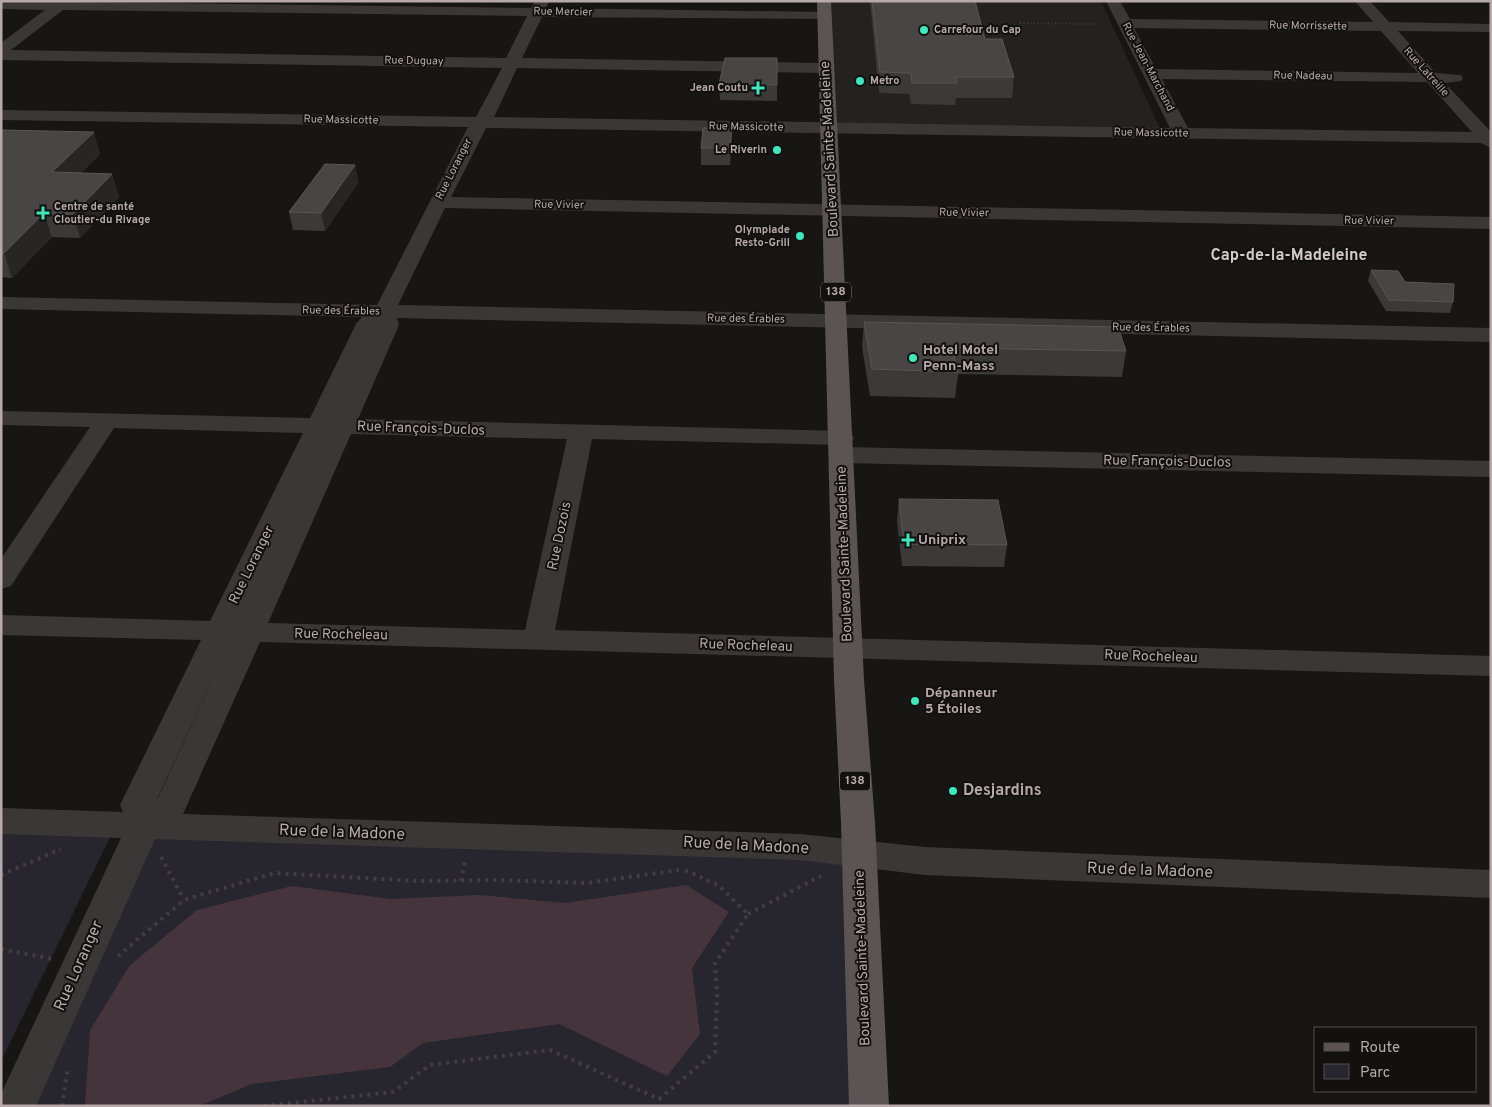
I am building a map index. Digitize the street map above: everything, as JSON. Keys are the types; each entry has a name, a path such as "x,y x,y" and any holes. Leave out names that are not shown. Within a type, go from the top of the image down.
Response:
{"main road":[{"name":"Boulevard Sainte-Madeleine","path":"825,8 848,649 859,855 869,1106"}],"street":[{"name":"Rue Jean-Marchand","path":"1113,1 1182,134"},
{"name":"Rue Latreille","path":"1362,1 1389,20 1431,78 1489,140"},
{"name":"Rue Mercier","path":"1,5 63,3 825,8"},
{"path":"1,51 63,3"},
{"name":"Rue Loranger","path":"16,1106 98,961 144,826 171,806 234,632 330,426 388,325 384,312 473,132 481,123 513,63 539,7"},
{"name":"Rue Morrissette","path":"1125,23 1389,20 1406,27 1491,28"},
{"name":"Rue Latreille","path":"1406,27 1421,42"},
{"name":"Rue Duguay","path":"1,56 826,68"},
{"name":"Rue Latreille","path":"1441,63 1468,93"},
{"name":"Rue Nadeau","path":"1151,74 1455,78"},
{"name":"Rue Massicotte","path":"1,115 1489,140"},
{"name":"Rue Vivier","path":"438,202 1491,223"},
{"name":"Rue des Érables","path":"1,303 1491,335"},
{"name":"Rue François-Duclos","path":"1,418 581,433 842,447 1491,469"},
{"path":"1,580 106,421"},
{"name":"Rue Dozois","path":"538,640 581,433"},
{"name":"Rue Rocheleau","path":"1,625 1491,666"},
{"name":"Rue de la Madone","path":"1,821 800,847 859,855 945,862 1491,884"}],"path":[{"path":"1020,23 1096,24"},
{"path":"1,875 83,839 89,824"},
{"path":"144,826 184,900"},
{"path":"659,1099 715,1052 717,995 715,963 748,914 859,855"},
{"path":"1,948 37,957 98,961 120,953 184,900 274,873 417,881 497,880 587,884 684,869 718,885 748,914"},
{"path":"264,1106 393,1092 430,1065 550,1050 659,1099 661,1106"},
{"path":"62,1106 69,1061"}],"shaded area":[{"path":"826,1 1101,1 1161,131 826,125"},
{"path":"686,885 729,912 692,968 700,1034 667,1076 559,1024 423,1043 390,1067 252,1084 199,1106 85,1106 90,1030 130,965 197,910 292,886 390,899 480,895 565,903"}],"green space":[{"path":"1,822 117,823 1,1061"},
{"path":"143,824 847,856 857,1106 17,1106"}],"building":[{"name":"Carrefour du Cap","path":"872,1 975,1 985,39 1002,39 1014,77 956,77 957,83 912,83 911,73 880,72"},
{"path":"725,58 777,58 777,85 719,84"},
{"path":"703,128 732,128 730,148 701,148"},
{"name":"Centre de santé Cloutier-du Rivage","path":"1,130 94,132 52,172 112,174 73,214 44,213 4,253 1,253"},
{"path":"325,164 355,165 321,213 289,212"},
{"path":"1371,270 1398,271 1405,282 1454,284 1453,302 1389,300"},
{"path":"864,322 1118,327 1126,351 952,348 958,372 872,369"},
{"path":"899,499 998,500 1007,545 904,544"}],"place":[{"name":"Carrefour du Cap","path":"924,30"},
{"name":"Metro","path":"860,81"},
{"name":"Jean Coutu","path":"758,88"},
{"name":"Le Riverin","path":"777,150"},
{"name":"Centre de santé Cloutier-du Rivage","path":"43,213"},
{"name":"Olympiade Resto-Grill","path":"800,236"},
{"name":"Hotel Motel Penn-Mass","path":"913,358"},
{"name":"Uniprix","path":"908,540"},
{"name":"Dépanneur 5 Étoiles","path":"915,701"},
{"name":"Desjardins","path":"953,791"}],"district":[{"name":"Cap-de-la-Madeleine","path":"1289,256"}]}
